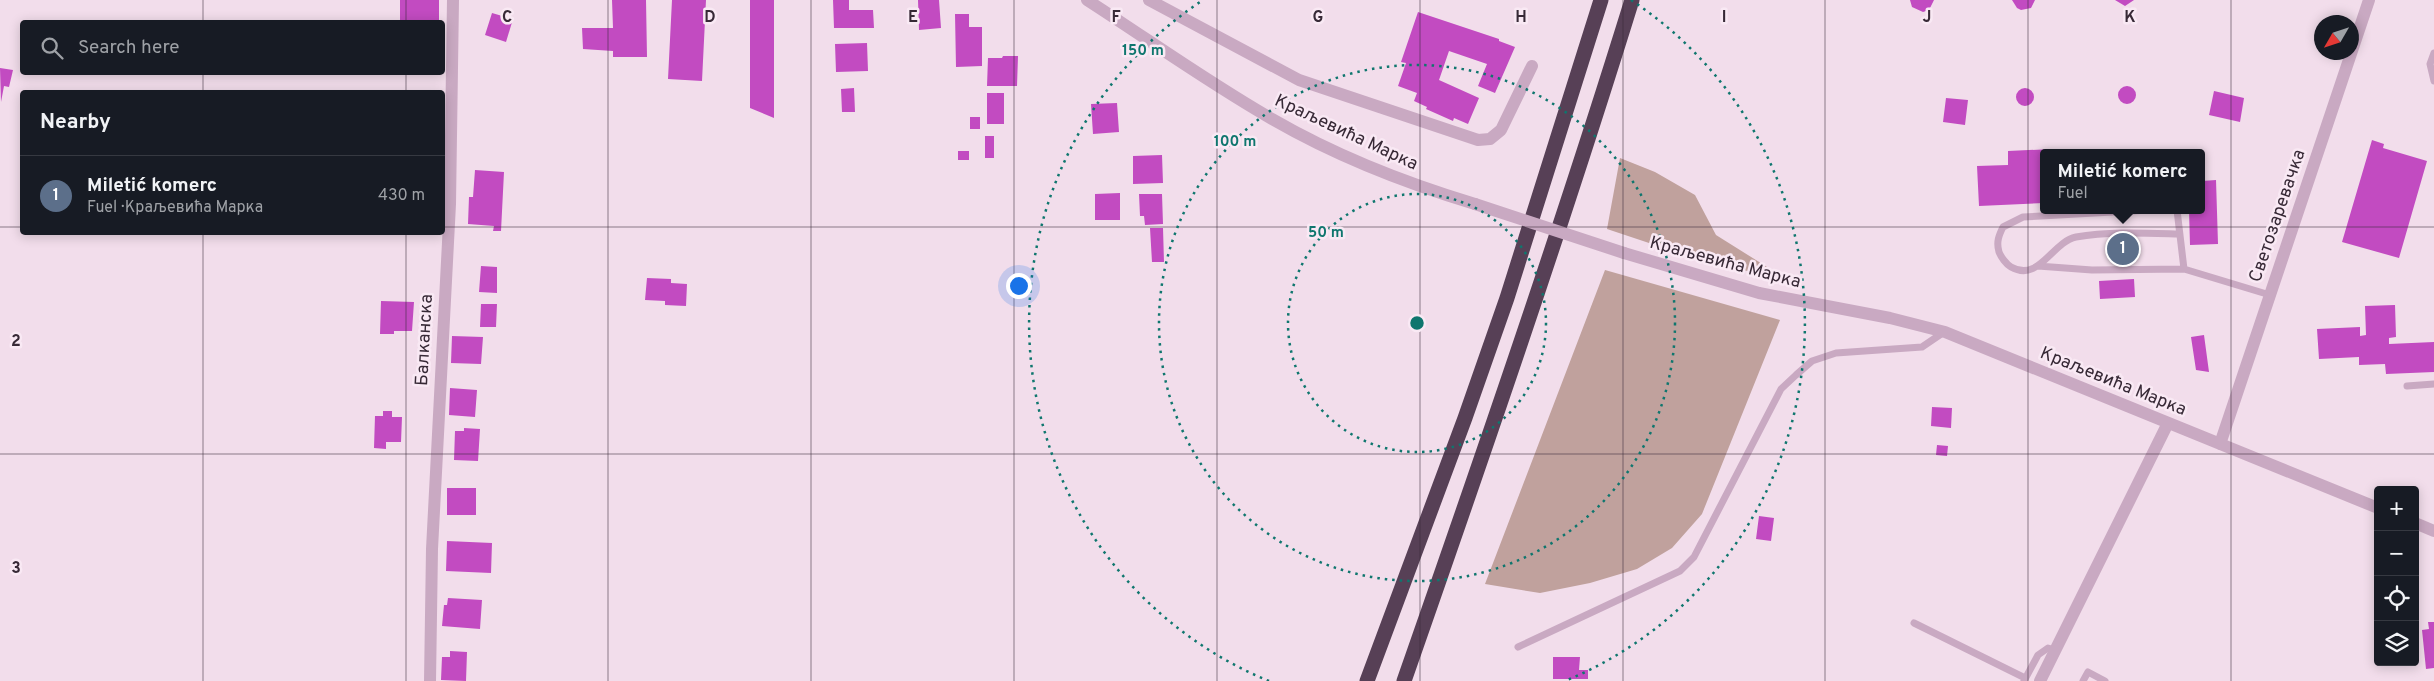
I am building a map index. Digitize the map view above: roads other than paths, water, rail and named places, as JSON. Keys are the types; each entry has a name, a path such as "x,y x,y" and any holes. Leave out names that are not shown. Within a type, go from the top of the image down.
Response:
{"highway":[{"path":"1367,681 1465,418 1507,298 1601,0"},
{"path":"1404,681 1503,400 1577,176 1632,0"}],"street":[{"name":"Балканска","path":"430,681 432,549 450,204 453,0"},
{"name":"Краљевића Марка","path":"1087,0 1220,87 1296,132 1423,188 1624,253 1759,293 1890,318 1944,332 2374,506"},
{"path":"1149,0 1300,80 1478,140 1490,140 1501,130 1532,66"},
{"name":"Светозаревачка","path":"2220,444 2369,0"},
{"path":"2040,681 2168,423"},
{"path":"2419,525 2434,531"}],"lane":[{"path":"2434,53 2430,64 2434,81"},
{"path":"2078,214 2024,217 2003,227 1997,244 2000,255 2009,266 2026,270 2038,266 2092,270 2184,269 2270,295"},
{"path":"2177,214 2184,269"},
{"path":"2038,266 2061,244 2074,237 2142,233 2179,234"},
{"path":"1518,647 1680,572 1694,557 1781,390 1812,361 1836,353 1922,347 1944,332"},
{"path":"2407,386 2434,384"},
{"path":"1914,623 2025,680 2038,655 2048,648 2055,650"},
{"path":"2083,681 2088,672 2105,681"}],"place":[{"name":"Miletić komerc","path":"2123,249"}]}
